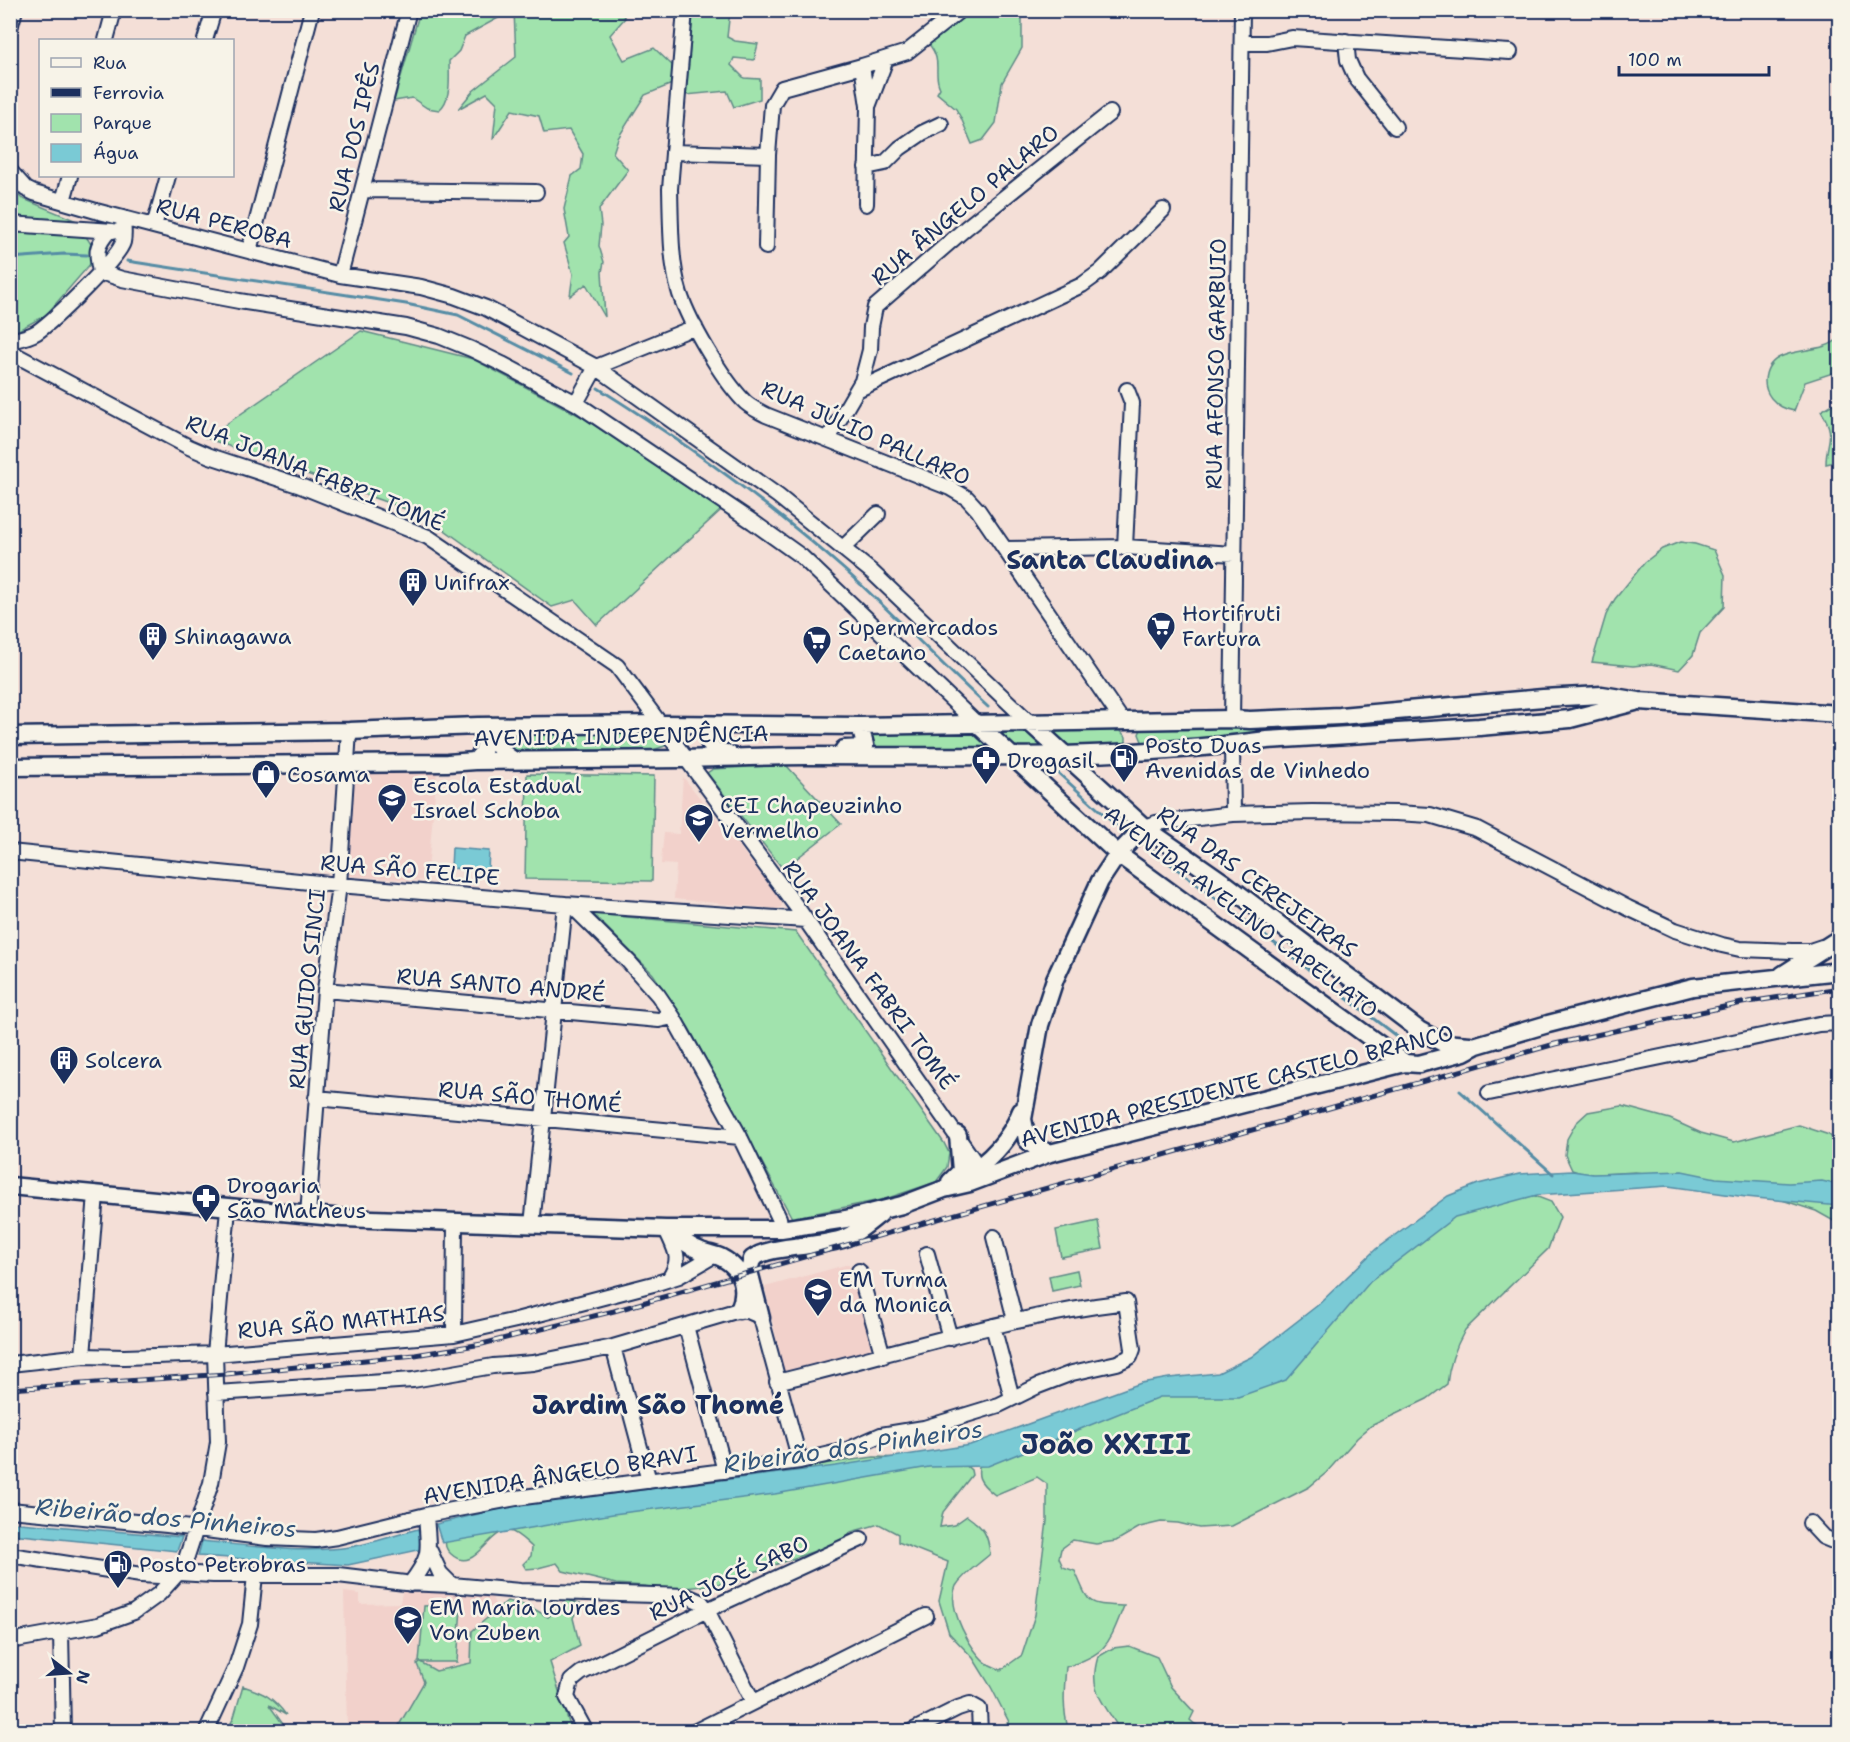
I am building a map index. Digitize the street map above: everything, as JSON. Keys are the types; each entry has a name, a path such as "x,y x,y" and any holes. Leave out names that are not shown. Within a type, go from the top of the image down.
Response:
{"main road":[{"path":"1251,720 1340,716 1602,695 1639,701 1839,714"},
{"name":"AVENIDA INDEPENDÊNCIA","path":"10,767 686,759 737,756 1011,756 1125,752 1570,719 1639,701"},
{"name":"AVENIDA INDEPENDÊNCIA","path":"10,736 349,731 478,726 661,724 860,726 1232,718 1251,720"},
{"path":"1251,720 1274,724 1278,729 1277,734 1267,740"},
{"path":"1141,721 1137,729 1139,742 1144,750"},
{"name":"RUA DAS CEREJEIRAS","path":"1029,722 1144,827 1223,882 1419,1030 1443,1042 1477,1045"},
{"path":"1123,722 1127,726 1129,741 1125,752"},
{"name":"AVENIDA AVELINO CAPELLATO","path":"976,723 1118,854 1419,1063"},
{"path":"475,761 483,752 486,741 478,726"},
{"path":"720,726 714,728 709,742 714,750 737,756"},
{"path":"820,756 843,749 862,748 865,741 860,726"},
{"path":"510,727 501,730 498,734 497,745 501,752 513,760"},
{"path":"1050,1153 1035,1147 1027,1140 1023,1119 1040,1025 1055,979 1100,882 1118,854 1144,827"},
{"path":"1780,976 1833,942 1839,969"},
{"name":"AVENIDA PRESIDENTE CASTELO BRANCO","path":"10,1186 308,1215 666,1229 781,1229 846,1219 902,1205 1050,1153 1464,1052 1477,1045 1548,1024 1693,987 1839,969"},
{"path":"1419,1030 1424,1038 1424,1047 1419,1063"},
{"path":"944,1189 979,1168 1000,1146 1016,1124 1025,1098"},
{"path":"944,1189 961,1172 958,1135"},
{"path":"970,1183 978,1174 979,1168"},
{"path":"761,1318 749,1271 752,1259 764,1252 813,1246 844,1239 886,1209"},
{"path":"666,1229 698,1250 724,1259 742,1281 744,1294 739,1310"}],"street":[{"path":"10,28 15,10"},
{"path":"106,39 114,10"},
{"path":"205,39 214,10"},
{"path":"249,251 312,10"},
{"name":"RUA JÚLIO PALLARO","path":"685,10 670,217 674,265 680,294 695,327 712,356 745,402 766,415 950,488 967,498 978,510 1123,722"},
{"path":"766,248 768,155 772,105 782,88 907,52 960,10"},
{"name":"RUA AFONSO GARBUIO","path":"1232,718 1242,10"},
{"name":"RUA DOS IPÊS","path":"340,275 408,11"},
{"path":"1242,43 1267,43 1292,38 1510,52"},
{"path":"1347,41 1348,60 1356,78 1395,127"},
{"path":"868,106 886,59"},
{"path":"862,66 868,106 866,204"},
{"name":"RUA ÂNGELO PALARO","path":"828,440 867,369 875,307 966,228 1110,113"},
{"path":"866,167 885,163 900,148 922,133 941,124"},
{"path":"673,152 768,155"},
{"path":"10,171 26,189 63,201 70,177"},
{"path":"100,272 96,250 101,240 109,231 123,224 154,226 168,177"},
{"path":"363,190 536,192"},
{"name":"RUA PEROBA","path":"63,201 123,224"},
{"path":"857,390 1082,285 1100,272 1163,210"},
{"path":"10,224 109,231"},
{"path":"33,363 29,347 31,338 100,272 120,249 123,242 123,224"},
{"name":"RUA PEROBA","path":"154,226 340,275"},
{"name":"AVENIDA AVELINO CAPELLATO","path":"100,272 122,279 406,327 439,336 471,349 576,403 802,557 976,723"},
{"path":"340,275 421,287 464,300 486,308 596,368 720,453 844,548 1029,722"},
{"path":"576,403 596,368 695,327"},
{"path":"10,341 34,334"},
{"name":"RUA JOANA FABRI TOMÉ","path":"10,352 189,447 298,485 428,537 607,658 626,676 806,920 979,1168"},
{"path":"1125,547 1132,403 1127,390"},
{"path":"844,548 878,514"},
{"path":"1005,549 1125,547 1234,554"},
{"name":"RUA GUIDO SINCI","path":"308,1215 325,990 339,885 349,731"},
{"path":"1232,744 1233,814"},
{"path":"1144,827 1156,823 1233,814 1322,812 1430,815 1477,829 1628,908 1675,930 1722,945 1740,949 1810,951 1833,942"},
{"path":"1165,842 1172,821"},
{"name":"RUA SÃO FELIPE","path":"10,852 339,885 568,904 806,920"},
{"path":"532,1225 541,1118 568,904"},
{"path":"568,904 628,961 658,995 673,1017 740,1137 779,1218 781,1229"},
{"name":"RUA SANTO ANDRÉ","path":"325,990 554,1012 659,1020 673,1017"},
{"path":"1489,1093 1819,1024 1839,1023"},
{"name":"RUA SÃO THOMÉ","path":"316,1098 740,1137"},
{"path":"958,1135 980,1150 1000,1146"},
{"path":"83,1356 96,1194"},
{"path":"10,1641 115,1620 134,1612 159,1594 178,1573 186,1559 211,1483 218,1442 214,1354 228,1209"},
{"path":"454,1334 455,1222"},
{"path":"666,1229 678,1259 676,1268 669,1279"},
{"path":"777,1382 1015,1320 994,1237"},
{"path":"927,1254 950,1338"},
{"name":"RUA SÃO MATHIAS","path":"10,1364 83,1356 214,1354 454,1334 516,1320 679,1276 714,1255"},
{"path":"859,1271 883,1356"},
{"name":"AVENIDA ÂNGELO BRAVI","path":"10,1510 167,1525 195,1533 316,1540 337,1537 426,1521 516,1498 800,1461 847,1449 881,1436 924,1428 999,1405 1072,1373 1117,1363 1130,1357 1133,1349 1126,1302 1072,1308 1015,1320"},
{"path":"216,1393 413,1380 493,1366 533,1363 613,1347 739,1310 751,1312 761,1318 800,1461"},
{"path":"687,1326 725,1471"},
{"path":"993,1326 1012,1398"},
{"path":"613,1347 649,1481"},
{"path":"426,1521 429,1549 440,1573 452,1585"},
{"path":"1810,1523 1823,1537 1839,1544"},
{"name":"RUA JOSÉ SABO","path":"586,1731 567,1697 571,1681 581,1673 707,1610 861,1539"},
{"path":"410,1584 422,1567 429,1549"},
{"path":"10,1555 141,1575 159,1576 178,1573 338,1575 410,1584 520,1591 679,1594 701,1602 707,1610 753,1702"},
{"path":"206,1731 236,1667 250,1624 255,1575"},
{"path":"694,1731 926,1616"},
{"path":"61,1632 63,1731"},
{"path":"910,1731 970,1704 979,1709 980,1731"}],"shaded area":[{"name":"Escola Estadual Israel Schoba","path":"355,769 437,770 427,881 349,876"},
{"name":"CEI Chapeuzinho Vermelho","path":"683,777 781,899 782,906 778,909 674,899 676,865 661,864 664,833 679,834"},
{"name":"EM Turma da Monica","path":"849,1264 873,1350 784,1374 765,1287"},
{"name":"EM Maria lourdes Von Zuben","path":"421,1591 492,1597 497,1610 472,1631 472,1663 436,1671 419,1662 424,1682 395,1731 347,1731 344,1592 360,1594 360,1604 400,1603 402,1592"}],"green space":[{"path":"1022,10 1022,48 1002,83 996,123 983,140 972,144 956,109 937,93 940,88 937,61 928,43 963,12 985,14 993,11"},
{"path":"420,11 433,11 435,15 440,16 458,11 511,11 465,36 459,51 449,61 448,94 439,110 427,108 412,98 394,101"},
{"path":"514,11 620,11 625,18 610,35 624,60 654,48 672,65 672,84 645,95 618,138 613,153 628,170 599,209 601,225 599,246 604,262 602,272 605,317 586,284 570,296 573,274 564,243 569,237 564,209 572,176 581,169 583,154 569,130 544,133 539,116 512,110 493,139 497,103 487,93 458,109 473,91 516,57"},
{"path":"693,11 730,11 727,37 735,41 758,44 754,60 734,58 731,65 744,78 760,79 760,99 734,107 727,91 686,95"},
{"path":"10,185 21,198 79,222 34,221 11,213"},
{"path":"10,230 85,235 91,244 92,262 46,315 15,332 10,332"},
{"path":"361,331 473,359 582,417 721,510 597,625 575,600 552,607 425,516 206,438"},
{"path":"1839,338 1839,371 1805,382 1794,411 1781,407 1771,398 1766,390 1765,381 1768,368 1775,360 1784,355 1820,348"},
{"path":"1839,391 1839,461 1826,464 1830,432 1821,411 1838,401"},
{"path":"1680,542 1714,550 1725,575 1724,607 1700,633 1693,655 1679,670 1651,664 1633,666 1592,662 1606,615 1615,599 1645,562 1662,549"},
{"path":"1116,726 1126,737 1126,743 1121,748 1068,747 1050,731"},
{"path":"1142,727 1269,727 1270,730 1265,735 1143,744 1139,734"},
{"path":"660,729 668,742 665,746 653,750 506,750 502,737 509,730"},
{"path":"867,730 974,730 990,746 989,748 866,752"},
{"path":"1001,730 1028,731 1045,747 1016,747 1002,736"},
{"path":"786,765 841,824 783,869 707,773 713,769"},
{"path":"527,774 654,776 652,881 525,879"},
{"path":"593,914 796,932 944,1143 949,1153 947,1167 936,1182 885,1199 792,1218 689,1028 653,974"},
{"path":"1622,1106 1670,1119 1701,1133 1734,1142 1799,1125 1829,1135 1839,1143 1839,1224 1816,1211 1735,1185 1635,1172 1587,1175 1572,1170 1565,1155 1567,1139 1576,1123 1588,1112"},
{"path":"1522,1191 1551,1202 1560,1217 1548,1249 1465,1330 1453,1356 1447,1384 1427,1399 1371,1426 1357,1438 1326,1473 1309,1487 1232,1526 1199,1528 1161,1522 1140,1527 1116,1541 1096,1544 1073,1540 1061,1549 1059,1558 1063,1567 1075,1571 1091,1601 1102,1605 1124,1606 1105,1646 1091,1657 1066,1667 1064,1707 1069,1731 994,1731 1009,1722 973,1658 949,1633 939,1601 948,1562 898,1542 898,1534 879,1524 851,1532 844,1541 751,1573 736,1584 670,1590 616,1584 563,1571 557,1563 526,1569 523,1564 531,1556 532,1547 518,1535 509,1531 501,1532 474,1556 467,1559 460,1559 451,1554 446,1547 446,1537 691,1490 715,1479 874,1457 955,1456 971,1470 972,1475 943,1512 940,1527 954,1525 967,1516 984,1532 990,1554 959,1581 954,1595 954,1605 957,1617 974,1650 988,1664 1001,1670 1022,1655 1035,1615 1047,1521 1047,1484 1037,1477 995,1495 980,1478 979,1469 982,1456 1055,1440 1164,1391 1249,1372 1432,1211"},
{"path":"1098,1221 1103,1249 1061,1257 1056,1230"},
{"path":"1077,1270 1080,1285 1052,1291 1049,1276"},
{"path":"567,1600 580,1604 573,1618 580,1646 550,1662 569,1723 576,1731 395,1732 424,1682 417,1664 424,1606 443,1605 461,1608 457,1662 420,1662 436,1671 471,1663 472,1631 507,1601 527,1605 548,1617"},
{"path":"1129,1646 1157,1657 1171,1687 1194,1712 1190,1720 1195,1724 1206,1728 1238,1727 1243,1729 1239,1732 1120,1731 1099,1697 1096,1689 1095,1669 1098,1657 1113,1648"},
{"path":"243,1686 262,1694 277,1704 286,1715 269,1705 288,1731 227,1731 234,1717"}],"water":[{"path":"452,848 489,851 488,871 451,868"},
{"path":"1572,1171 1593,1174 1682,1171 1716,1178 1789,1183 1822,1181 1839,1185 1839,1206 1746,1197 1668,1186 1537,1195 1455,1217 1370,1282 1286,1380 1238,1397 1160,1397 988,1466 929,1467 775,1494 613,1514 442,1543 436,1524 512,1506 836,1466 970,1445 1141,1383 1218,1373 1251,1357 1318,1305 1376,1249 1448,1196 1478,1184 1519,1174"},
{"path":"11,1522 182,1537 177,1551 11,1534"},
{"path":"418,1529 423,1549 348,1565 198,1556 202,1541 276,1548 332,1549 350,1547"}],"waterway":[{"path":"10,258 64,254 87,255"},
{"path":"127,261 406,304 458,315 573,373"},
{"path":"598,388 695,452 788,522 865,588 988,707"},
{"path":"1046,762 1126,832"},
{"path":"1143,843 1404,1042"},
{"path":"1460,1091 1553,1174"}],"railway":[{"path":"10,1389 226,1374 415,1355 482,1344 614,1311 1555,1044 1742,1003 1840,988"}],"place":[{"name":"Unifrax","path":"413,608"},
{"name":"Hortifruti Fartura","path":"1161,652"},
{"name":"Shinagawa","path":"153,662"},
{"name":"Supermercados Caetano","path":"817,666"},
{"name":"Posto Duas Avenidas de Vinhedo","path":"1124,784"},
{"name":"Drogasil","path":"986,786"},
{"name":"Cosama","path":"266,800"},
{"name":"Escola Estadual Israel Schoba","path":"392,824"},
{"name":"CEI Chapeuzinho Vermelho","path":"699,844"},
{"name":"Solcera","path":"64,1086"},
{"name":"Drogaria São Matheus","path":"206,1224"},
{"name":"EM Turma da Monica","path":"818,1318"},
{"name":"Posto Petrobras","path":"118,1590"},
{"name":"EM Maria lourdes Von Zuben","path":"408,1646"}],"district":[{"name":"Santa Claudina","path":"1110,559"},
{"name":"Jardim São Thomé","path":"658,1404"},
{"name":"João XXIII","path":"1106,1444"}],"water label":[{"name":"Ribeirão dos Pinheiros","path":"853,1447"},
{"name":"Ribeirão dos Pinheiros","path":"166,1518"}]}
